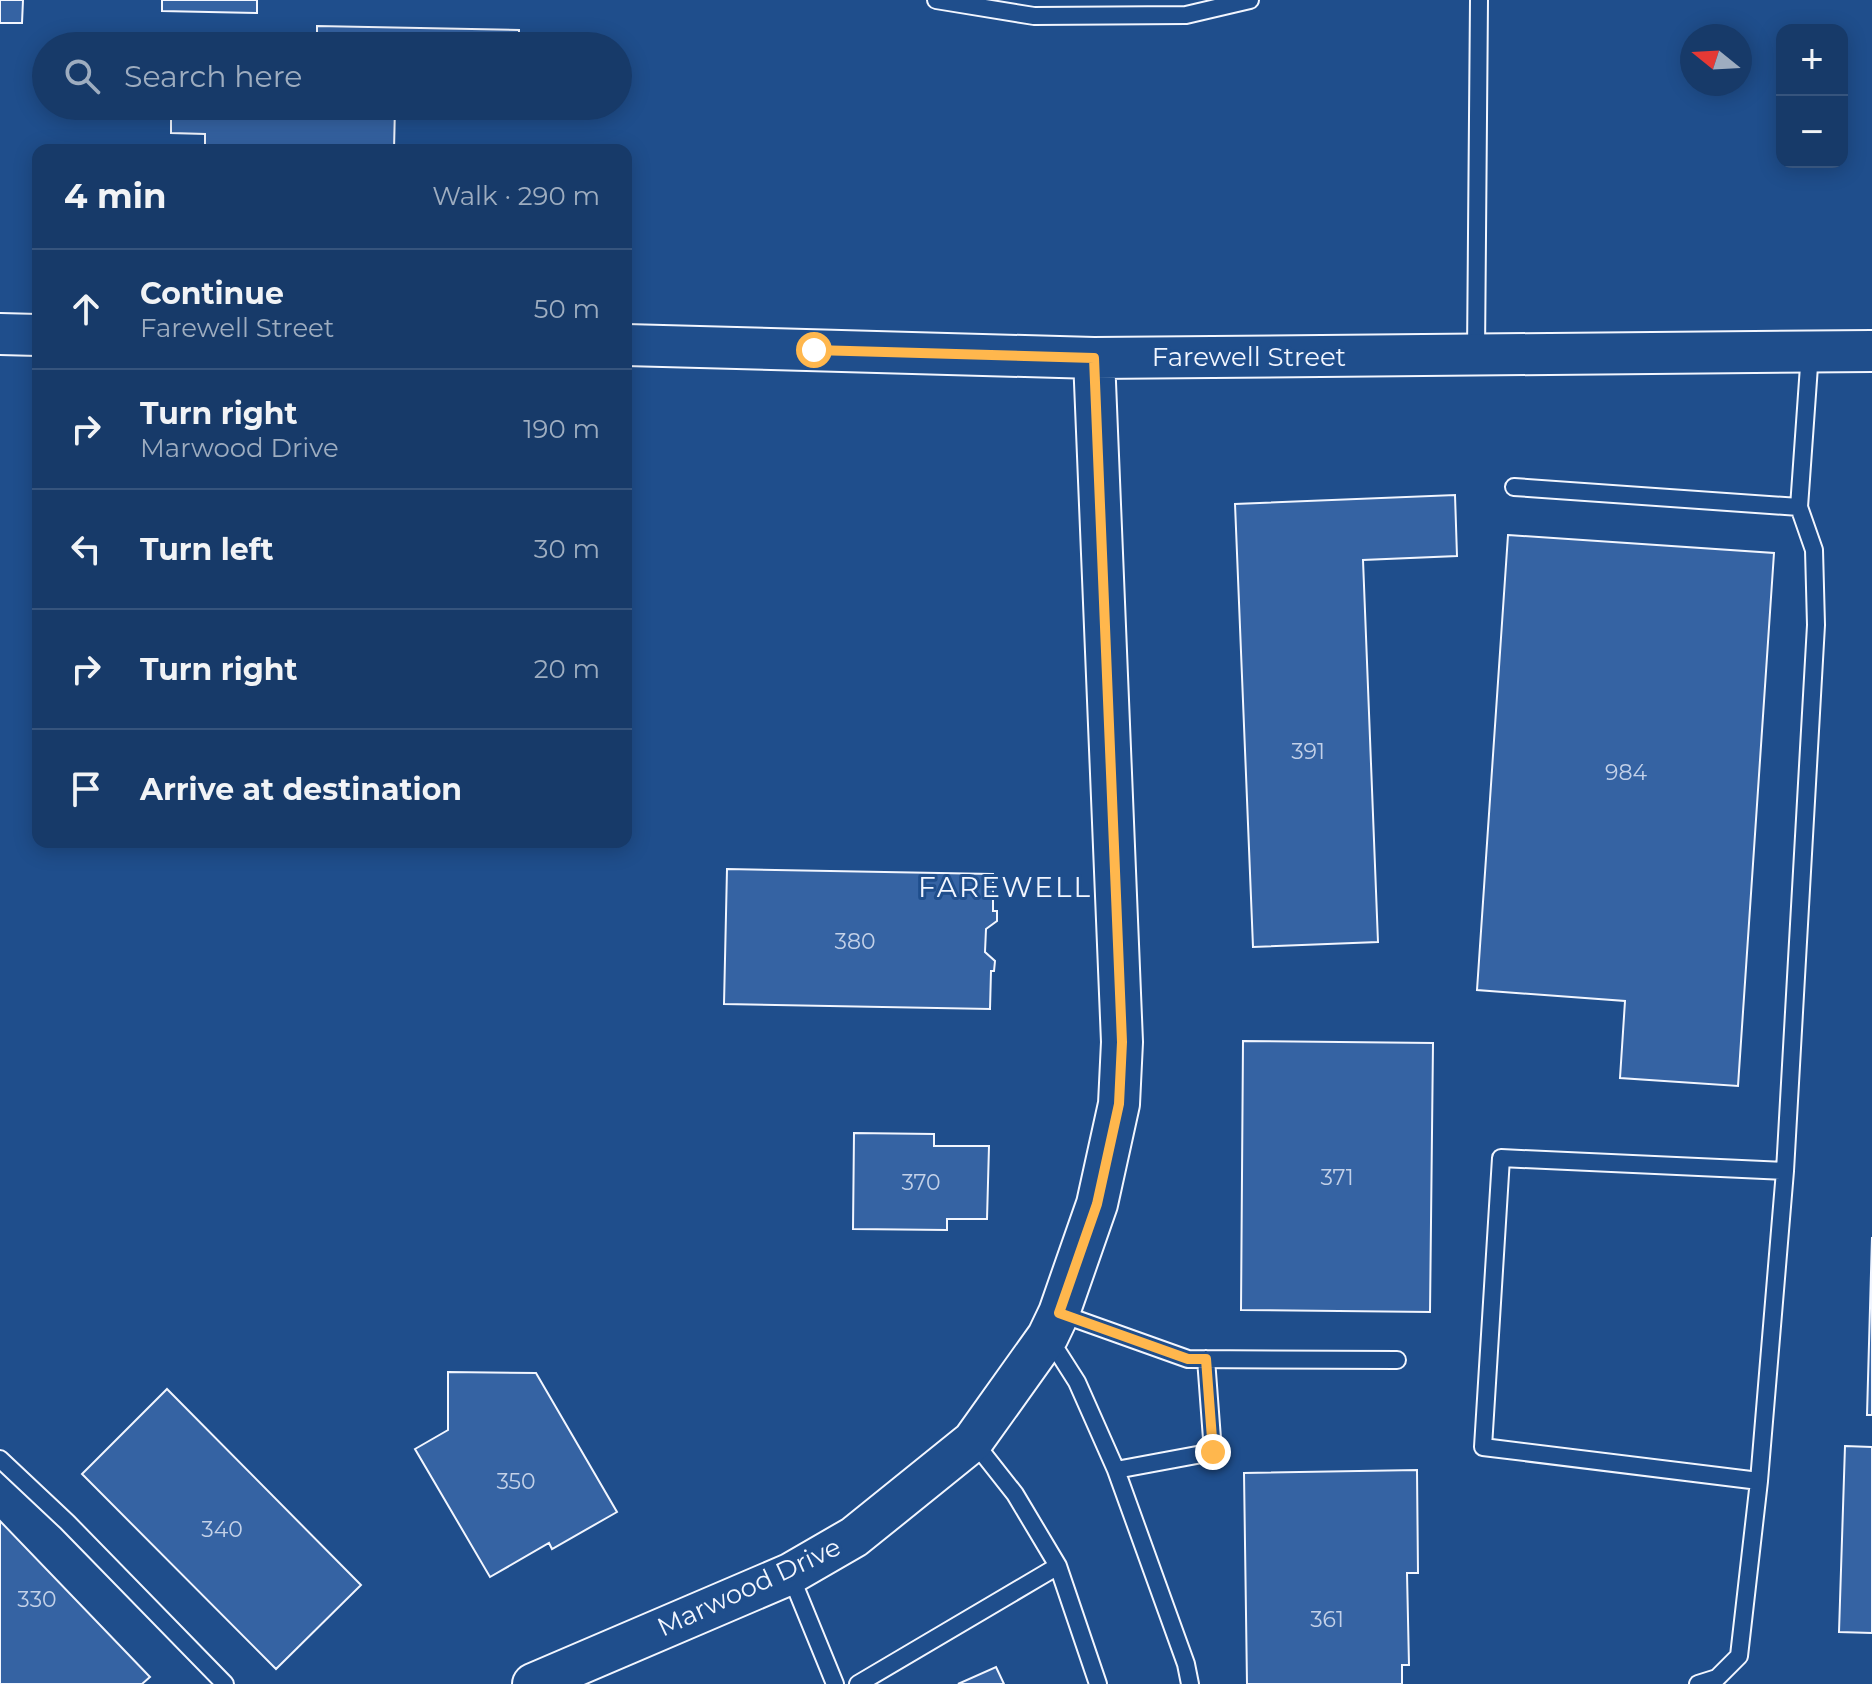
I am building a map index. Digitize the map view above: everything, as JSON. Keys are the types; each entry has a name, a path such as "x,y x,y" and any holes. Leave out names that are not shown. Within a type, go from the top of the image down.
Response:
{"street":[{"path":"0,334 32,335"},
{"name":"Farewell Street","path":"632,345 1094,358 1872,351"},
{"name":"Marwood Drive","path":"533,1684 790,1574 854,1537 973,1441 1054,1325 1097,1204 1119,1104 1122,1042 1094,358"}],"lane":[{"path":"936,0 1034,16 1186,15 1250,0"},
{"path":"1476,355 1479,0"},
{"path":"1698,1684 1717,1678 1739,1656 1759,1481 1785,1171 1816,625 1814,550 1799,507 1810,352"},
{"path":"1514,487 1799,507"},
{"path":"1759,1481 1483,1447 1501,1158 1785,1171"},
{"path":"1054,1325 1188,1359 1397,1360"},
{"path":"1054,1325 1116,1470 1186,1664 1190,1684"},
{"path":"1116,1470 1213,1452 1206,1359"},
{"path":"973,1441 1015,1494 1058,1566 1098,1684"},
{"path":"0,1459 67,1522 225,1684"},
{"path":"858,1684 1058,1566"},
{"path":"790,1574 835,1684"}],"building":[{"path":"0,0 23,0 22,23 0,23"},
{"path":"162,0 257,0 257,13 162,11"},
{"path":"317,26 519,30 519,32 317,32"},
{"path":"171,120 395,120 394,144 205,144 205,134 171,133"},
{"path":"1455,495 1457,556 1363,560 1378,942 1253,947 1235,504"},
{"path":"1508,535 1774,553 1738,1086 1620,1078 1625,1001 1477,990"},
{"path":"727,869 993,874 993,911 997,911 997,921 986,929 985,952 995,961 994,971 991,971 990,1009 724,1004"},
{"path":"1243,1041 1433,1043 1430,1312 1241,1310"},
{"path":"854,1133 934,1134 934,1146 989,1146 987,1219 947,1219 947,1230 853,1229"},
{"path":"1872,1237 1872,1415 1867,1415"},
{"path":"448,1372 536,1373 617,1512 552,1549 549,1543 490,1577 415,1449 448,1430"},
{"path":"167,1389 361,1585 276,1669 82,1474"},
{"path":"1845,1446 1872,1447 1872,1633 1839,1632"},
{"path":"1417,1470 1418,1573 1407,1573 1409,1665 1402,1665 1402,1684 1247,1684 1244,1473"},
{"path":"0,1521 150,1677 142,1684 0,1684"},
{"path":"996,1667 1004,1684 958,1684"}],"district":[{"name":"FAREWELL","path":"1005,887"}],"route":[{"path":"814,350 1094,358 1122,1042 1119,1104 1097,1204 1059,1313 1188,1359 1206,1359 1213,1452"}]}
